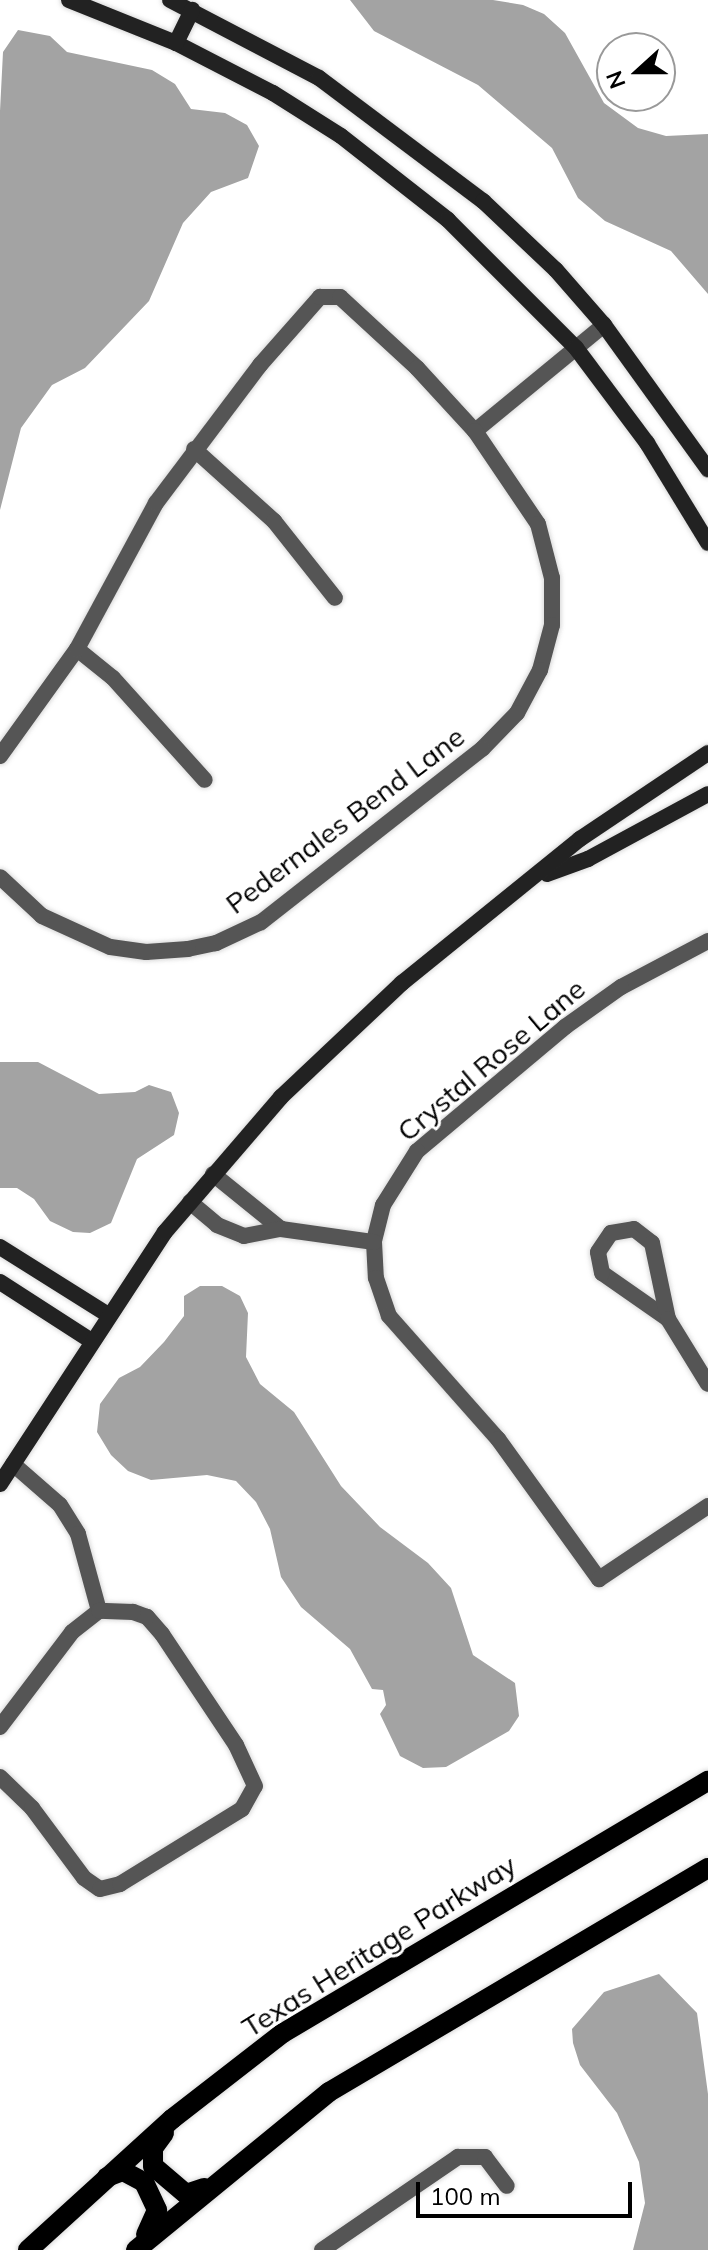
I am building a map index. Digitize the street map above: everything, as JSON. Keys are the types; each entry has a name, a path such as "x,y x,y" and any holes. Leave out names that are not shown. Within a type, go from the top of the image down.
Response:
{"main road":[{"path":"69,0 176,43 297,107 405,184 483,251 576,348 647,443 708,543"},
{"path":"170,0 319,78 436,161 520,234 604,325 708,469"},
{"path":"176,43 192,10"},
{"path":"0,1484 107,1314 190,1202 340,1038 633,799 708,753"},
{"path":"538,877 588,859 708,794"},
{"path":"0,1247 107,1314"},
{"path":"0,1282 90,1340"},
{"name":"Texas Heritage Parkway","path":"28,2250 178,2114 283,2033 708,1781"},
{"path":"134,2250 209,2186 329,2092 708,1868"},
{"path":"178,2114 153,2148 153,2166 186,2194 209,2186"},
{"path":"105,2177 135,2173 151,2193 157,2210 152,2227 134,2250"}],"street":[{"path":"0,756 77,649 156,503 194,449 311,303 331,296 349,304 475,431 604,325"},
{"name":"Pedernales Bend Lane","path":"0,877 42,916 110,947 146,952 188,949 238,935 501,732 540,670 552,602 538,524 475,431"},
{"path":"194,449 274,521 335,598"},
{"path":"77,649 113,678 205,780"},
{"name":"Crystal Rose Lane","path":"708,941 633,980 565,1027 417,1151 383,1205 374,1242 376,1278 389,1316 498,1439 599,1579 708,1506"},
{"path":"213,1174 281,1229"},
{"path":"190,1202 230,1232 261,1236 281,1229 374,1242"},
{"path":"668,1319 602,1273 598,1252 611,1233 634,1229 652,1243 668,1319 708,1384"},
{"path":"13,1464 60,1505 78,1534 99,1611"},
{"path":"0,1727 72,1632 99,1611 133,1612 147,1617 162,1634 236,1745 255,1786 242,1809 120,1884 100,1889 84,1878 32,1808 0,1777"},
{"path":"322,2250 458,2157 485,2157 507,2186"}],"shaded area":[{"path":"350,0 493,0 523,5 544,14 565,33 596,89 596,112 616,112 638,128 666,136 708,134 708,294 671,251 605,221 578,198 552,148 478,85 374,31"},
{"path":"18,30 50,36 67,52 152,70 175,84 191,109 225,113 247,125 259,146 248,178 211,192 183,223 149,301 85,368 52,385 21,428 0,510 0,111 3,52"},
{"path":"0,1062 38,1062 99,1094 135,1092 149,1085 171,1092 179,1113 174,1135 137,1159 111,1223 90,1233 73,1232 50,1221 34,1199 17,1188 0,1188"},
{"path":"200,1286 222,1286 240,1296 248,1313 246,1357 260,1384 294,1412 341,1486 380,1527 428,1563 451,1588 473,1655 515,1683 519,1716 509,1731 446,1767 423,1768 400,1756 380,1714 386,1705 383,1690 372,1689 350,1649 301,1607 281,1577 270,1529 256,1502 236,1481 207,1475 151,1480 128,1471 111,1455 97,1432 100,1404 119,1378 140,1367 164,1342 184,1316 184,1296"},
{"path":"659,1974 697,2013 708,2094 708,2250 633,2250 645,2203 639,2162 617,2113 580,2065 573,2043 572,2029 604,1992"}]}
